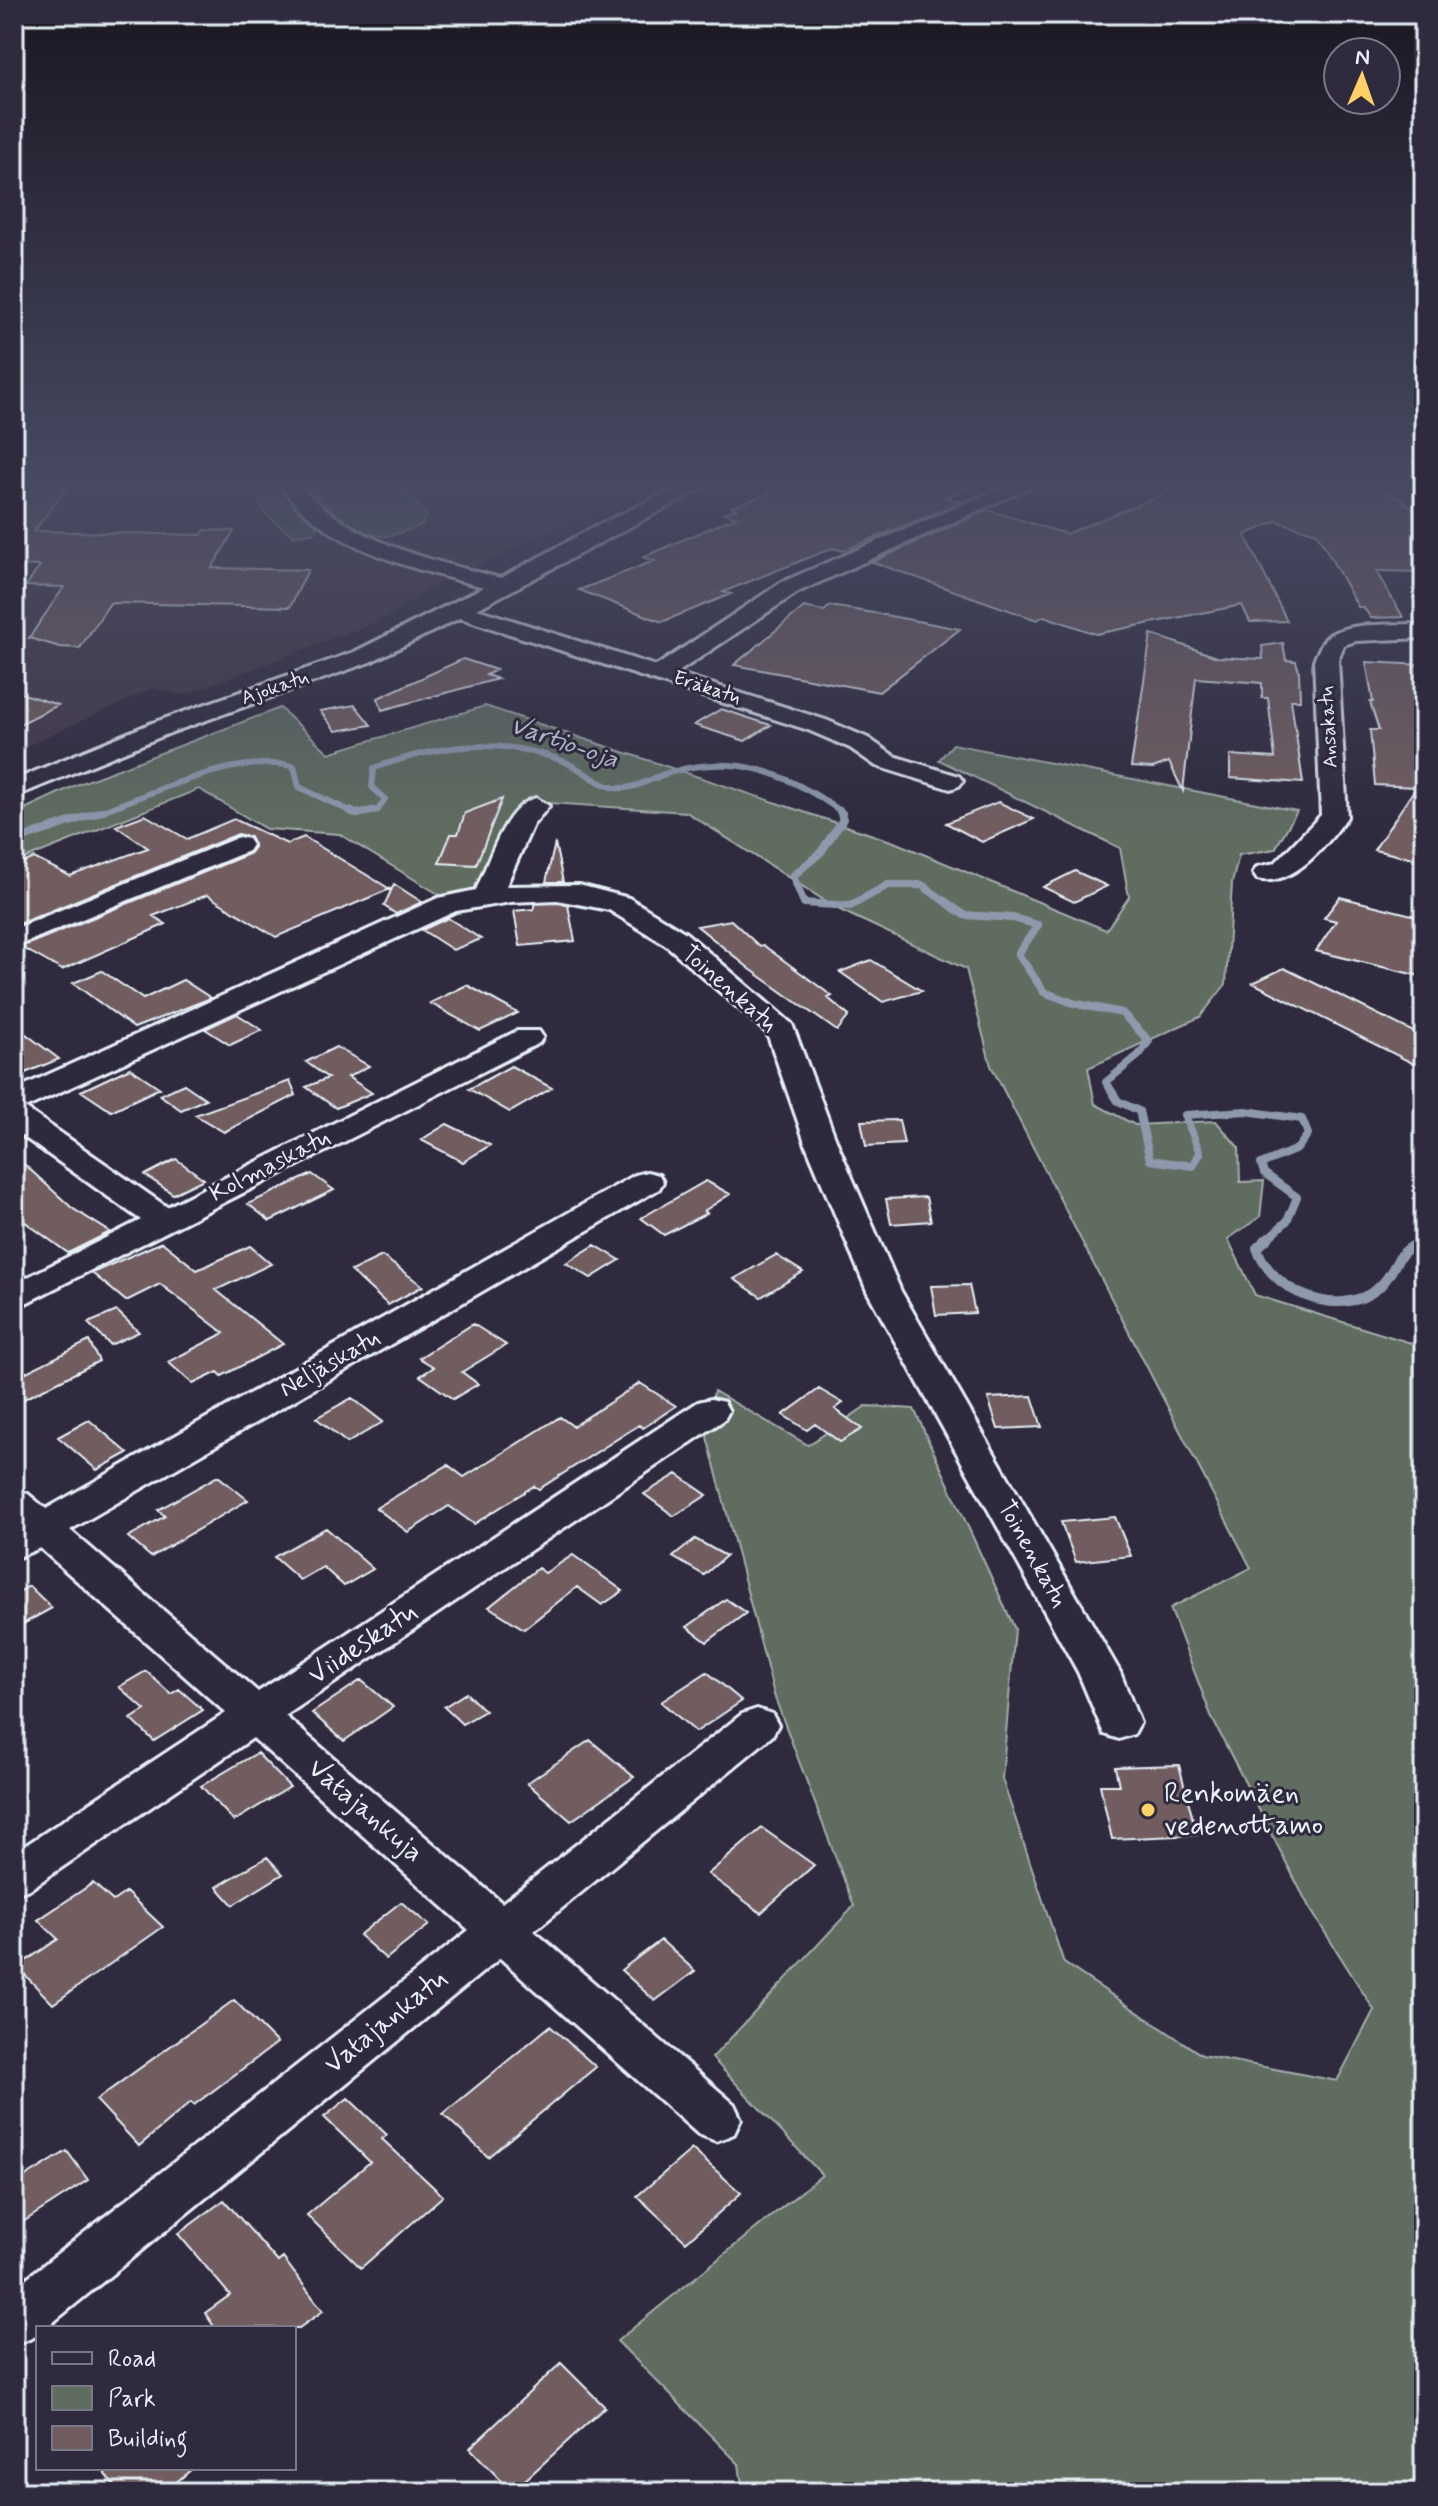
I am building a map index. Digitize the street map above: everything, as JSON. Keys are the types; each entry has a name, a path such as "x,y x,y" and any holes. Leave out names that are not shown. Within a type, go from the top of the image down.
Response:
{"street":[{"name":"Ajokatu","path":"14,789 161,728 362,657 474,601"},
{"path":"661,673 769,601"},
{"name":"Eräkatu","path":"458,610 817,725 859,743 885,761 950,781"},
{"name":"Ansakatu","path":"1267,873 1284,869 1334,817 1326,660 1335,641 1352,634 1424,631"},
{"path":"488,895 521,823 536,806"},
{"path":"14,939 239,845"},
{"name":"Toinenkatu","path":"14,1102 448,904 488,895 582,894 616,902 643,916 767,1015 781,1030 822,1145 884,1291 1099,1672 1119,1723"},
{"name":"Kolmaskatu","path":"14,1298 528,1037"},
{"path":"14,1115 163,1220"},
{"name":"Neljäskatu","path":"24,1526 647,1182"},
{"name":"Viideskatu","path":"14,1876 711,1411"},
{"name":"Vatajankuja","path":"24,1526 256,1715 716,2119"},
{"name":"Vatajankatu","path":"14,2321 757,1725"}],"shaded area":[{"path":"14,601 411,601 384,619 184,695 153,688 14,752"}],"green space":[{"path":"485,706 894,842 1106,930 1129,897 1120,848 939,760 953,744 1297,811 1275,849 1239,855 1232,883 1226,984 1200,1017 1088,1068 1095,1104 1135,1125 1216,1121 1239,1148 1240,1182 1264,1181 1260,1217 1228,1239 1255,1295 1424,1347 1424,2492 743,2492 739,2464 617,2341 822,2175 712,2058 854,1906 775,1698 706,1433 714,1391 808,1445 866,1406 914,1409 1015,1629 1002,1779 1064,1963 1202,2055 1337,2081 1374,2010 1309,1907 1212,1718 1170,1608 1251,1568 991,1066 966,969 838,909 686,812 534,802 511,880 445,898 339,834 266,829 199,789 14,863 14,814 76,785 280,708 329,753"}],"building":[{"path":"54,601 293,601 290,607 110,603 80,648 60,647 29,638"},
{"path":"607,601 714,601 662,622"},
{"path":"983,601 1277,601 1287,621 1250,622 1242,605 1096,634 1044,616 1037,620"},
{"path":"1355,601 1394,601 1403,617 1371,618 1363,607 1358,607"},
{"path":"830,606 960,629 879,692 734,665 804,607 824,611"},
{"path":"1151,634 1217,657 1263,659 1262,646 1283,643 1286,660 1296,661 1299,672 1300,700 1291,700 1303,783 1230,778 1230,755 1275,758 1268,698 1262,698 1262,683 1196,678 1183,791 1169,762 1153,768 1131,767"},
{"path":"463,659 496,670 486,675 498,679 382,710 378,698"},
{"path":"1366,662 1424,665 1424,861 1374,850 1416,787 1375,785 1370,730 1379,730 1370,702 1373,702"},
{"path":"14,691 58,705 14,727"},
{"path":"355,705 371,725 336,731 320,711"},
{"path":"721,709 771,725 745,741 694,725"},
{"path":"502,799 476,865 439,863 451,834 458,834 465,813"},
{"path":"998,802 1034,819 982,842 946,823"},
{"path":"145,815 187,839 234,819 287,844 304,837 390,889 276,937 207,895 153,916 166,924 62,970 21,947 249,854 254,847 250,837 238,834 14,926 14,867 34,858 70,876 148,848 116,826"},
{"path":"555,843 563,882 546,882"},
{"path":"1075,871 1107,886 1074,902 1043,887"},
{"path":"394,884 422,902 396,914 384,906"},
{"path":"1340,897 1424,918 1424,977 1316,951 1336,921 1324,918"},
{"path":"534,904 568,905 575,941 520,946 514,911 534,909"},
{"path":"448,918 481,939 453,950 422,930"},
{"path":"731,920 759,946 763,945 832,996 828,998 849,1016 837,1031 750,969 697,926"},
{"path":"871,960 922,991 883,1002 840,972"},
{"path":"1284,968 1424,1037 1424,1069 1253,983"},
{"path":"102,971 143,999 183,980 211,998 134,1028 73,983"},
{"path":"467,985 518,1013 480,1031 430,1003"},
{"path":"237,1014 262,1030 230,1045 205,1029"},
{"path":"14,1025 59,1059 25,1073 14,1065"},
{"path":"336,1047 369,1066 348,1077 372,1093 336,1108 306,1087 328,1078 306,1062"},
{"path":"511,1066 552,1088 510,1112 469,1089"},
{"path":"130,1068 160,1088 111,1111 81,1091"},
{"path":"290,1081 296,1095 224,1132 195,1115"},
{"path":"184,1084 206,1099 181,1110 160,1095"},
{"path":"899,1120 904,1144 866,1146 861,1121"},
{"path":"447,1124 490,1145 463,1162 421,1140"},
{"path":"14,1155 72,1208 110,1232 68,1253 14,1214"},
{"path":"176,1159 204,1179 173,1194 145,1175"},
{"path":"312,1174 334,1190 270,1221 248,1204"},
{"path":"706,1181 730,1194 704,1211 707,1213 664,1235 641,1218"},
{"path":"926,1197 931,1221 891,1224 886,1199"},
{"path":"162,1242 197,1270 250,1246 271,1264 216,1290 283,1344 222,1376 218,1372 193,1384 168,1362 224,1333 160,1284 126,1301 92,1273"},
{"path":"595,1245 620,1260 591,1278 566,1263"},
{"path":"776,1255 803,1272 761,1297 734,1279"},
{"path":"382,1256 423,1286 388,1305 351,1271"},
{"path":"969,1285 975,1313 936,1315 931,1286"},
{"path":"117,1311 139,1332 110,1345 88,1323"},
{"path":"473,1324 506,1345 462,1372 478,1384 453,1399 420,1376 434,1367 419,1358"},
{"path":"89,1341 99,1361 14,1404 14,1378"},
{"path":"640,1383 676,1406 643,1428 639,1425 539,1489 534,1486 474,1524 449,1506 408,1532 376,1508 448,1465 464,1477 560,1417 573,1426"},
{"path":"819,1389 843,1403 835,1409 862,1429 840,1442 815,1424 807,1430 783,1415"},
{"path":"1032,1396 1042,1427 998,1429 988,1398"},
{"path":"352,1398 383,1422 347,1443 316,1418"},
{"path":"89,1420 128,1453 97,1470 58,1437"},
{"path":"677,1474 707,1495 674,1516 644,1494"},
{"path":"218,1476 248,1500 151,1557 128,1537 165,1516 158,1510"},
{"path":"1115,1517 1131,1556 1076,1562 1061,1522"},
{"path":"326,1528 373,1569 344,1586 323,1567 300,1580 274,1557"},
{"path":"695,1539 726,1556 704,1575 673,1557"},
{"path":"573,1555 623,1591 602,1605 577,1587 524,1629 489,1607 538,1568 545,1573"},
{"path":"29,1586 52,1608 14,1629 14,1595"},
{"path":"726,1599 746,1613 707,1642 687,1627"},
{"path":"146,1671 171,1694 179,1689 203,1710 154,1741 131,1719 145,1710 119,1687"},
{"path":"707,1672 742,1701 696,1732 661,1702"},
{"path":"361,1680 393,1707 344,1741 312,1713"},
{"path":"466,1693 485,1711 462,1724 444,1707"},
{"path":"590,1740 634,1777 571,1821 527,1783"},
{"path":"257,1753 290,1787 234,1821 201,1786"},
{"name":"Renkomäen vedenottamo","path":"1179,1765 1197,1835 1112,1839 1100,1785 1119,1785 1115,1767"},
{"path":"762,1828 814,1865 761,1913 708,1874"},
{"path":"267,1857 283,1874 233,1905 217,1887"},
{"path":"93,1883 113,1901 126,1892 163,1927 53,2004 17,1967 58,1939 38,1920"},
{"path":"401,1902 429,1925 386,1959 359,1935"},
{"path":"661,1940 695,1971 655,2001 621,1970"},
{"path":"234,2000 277,2043 194,2105 191,2102 139,2146 96,2100"},
{"path":"550,2026 596,2067 488,2157 443,2114"},
{"path":"348,2098 387,2135 382,2139 443,2196 361,2268 307,2215 370,2162 324,2117"},
{"path":"692,2149 741,2193 686,2242 637,2196"},
{"path":"67,2151 88,2180 23,2222 14,2209 14,2184"},
{"path":"224,2200 278,2262 283,2258 323,2311 299,2328 214,2326 205,2313 230,2295 178,2234"},
{"path":"561,2363 605,2407 512,2492 470,2448"},
{"path":"103,2470 191,2470 165,2492 120,2492"}],"waterway":[{"name":"Vartio-oja","path":"367,812 378,810 385,799 372,787 374,768 422,754 468,746 515,748 539,753 563,761 602,784 616,788 693,767 739,766 781,777 840,811"},
{"name":"Vartio-oja","path":"96,813 219,770 270,764 294,766 299,787 354,813"},
{"name":"Vartio-oja","path":"14,841 102,811"},
{"name":"Vartio-oja","path":"350,811 354,813"},
{"name":"Vartio-oja","path":"367,812 372,811"},
{"name":"Vartio-oja","path":"840,811 843,819 821,852 793,876 804,903 850,906 888,885 922,885 964,915 1013,918 1038,925 1018,954 1044,992 1073,1003 1122,1013 1149,1041 1139,1055 1106,1082 1118,1101 1139,1111 1150,1160 1193,1166 1200,1153 1185,1115 1246,1111 1302,1119 1308,1134 1297,1149 1261,1164 1264,1173 1297,1197 1287,1221 1267,1239"},
{"name":"Vartio-oja","path":"354,813 367,812"},
{"name":"Vartio-oja","path":"361,813 367,812"},
{"path":"1269,1237 1257,1248 1276,1277 1308,1297 1344,1302 1361,1298 1377,1289 1400,1256 1413,1245 1424,1241"}],"place":[{"name":"Renkomäen vedenottamo","path":"1148,1810"}]}
